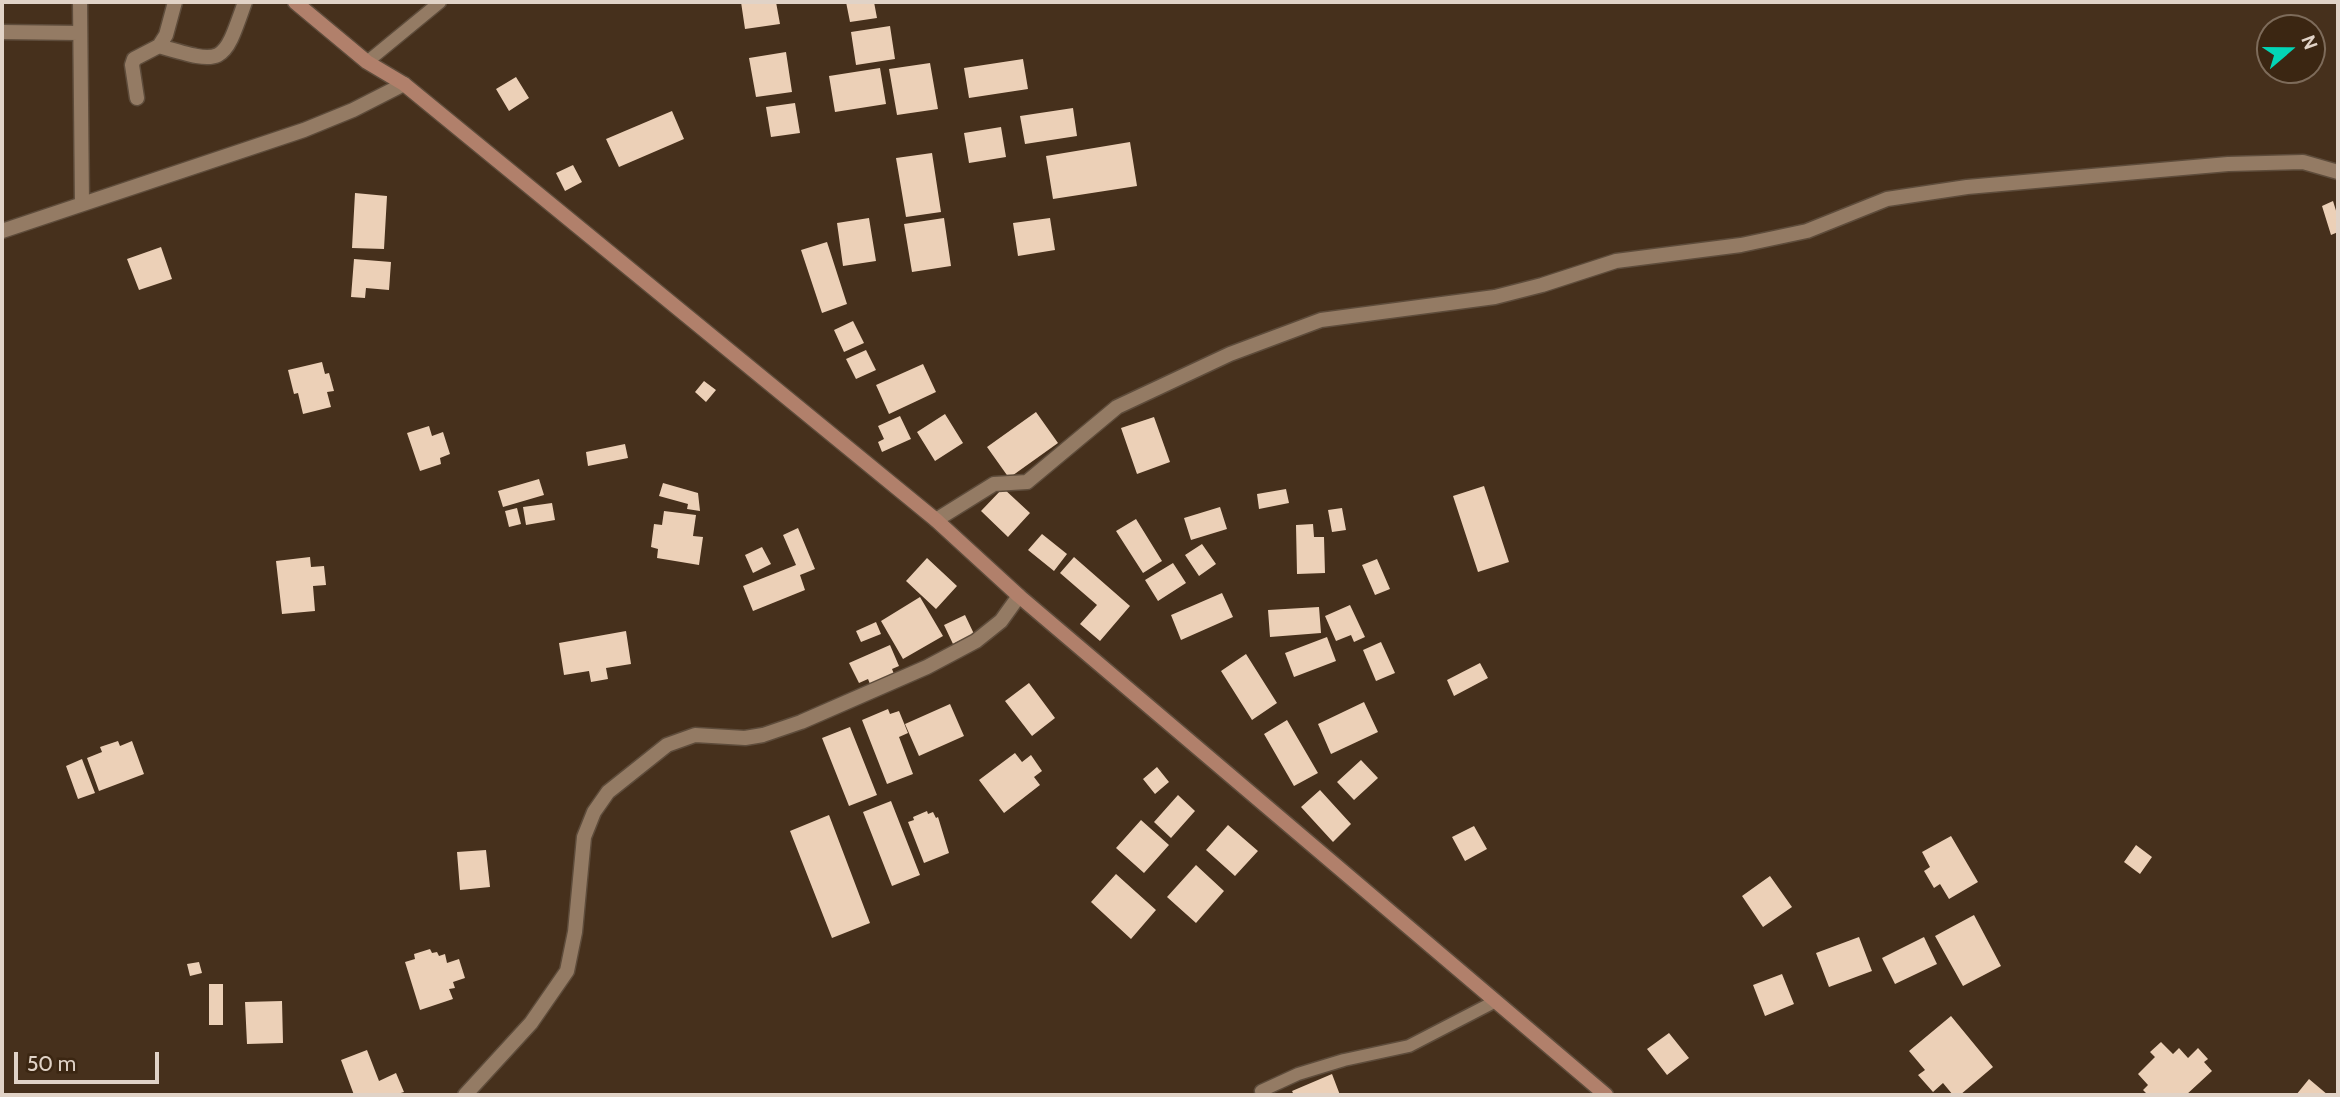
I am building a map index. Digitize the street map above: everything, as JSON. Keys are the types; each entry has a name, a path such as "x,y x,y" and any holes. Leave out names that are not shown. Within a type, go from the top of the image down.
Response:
{"street":[{"path":"80,2 82,204"},
{"path":"137,98 132,65 134,59 159,46 166,35 175,2"},
{"path":"159,46 198,58 210,59 219,55 231,42 245,2"},
{"path":"295,2 367,62 404,84 936,520 1019,596 1606,1095"},
{"path":"2,32 79,33"},
{"path":"2,230 304,130 354,110 404,84"},
{"path":"936,520 994,484 1027,482 1117,407 1230,354 1321,320 1494,297 1616,261 1741,245 1807,231 1887,199 1966,187 2228,164 2302,162 2338,172"},
{"path":"466,1095 531,1023 567,971 575,932 584,837 594,812 608,792 667,745 695,735 745,738 763,735 801,722 927,667 993,628 1019,596"}],"lane":[{"path":"367,62 440,2"},
{"path":"1263,1095 1261,1091 1298,1074 1344,1060 1409,1046 1494,1002"}],"building":[{"path":"741,2 776,2 780,24 745,29"},
{"path":"846,2 874,2 877,18 850,22"},
{"path":"890,26 895,59 856,65 851,32"},
{"path":"786,52 792,92 756,97 749,58"},
{"path":"1023,59 1028,89 969,98 964,68"},
{"path":"930,63 938,109 897,115 889,69"},
{"path":"880,68 886,104 835,112 829,76"},
{"path":"516,77 529,98 509,111 496,89"},
{"path":"795,103 800,133 771,137 766,107"},
{"path":"1073,108 1077,136 1025,144 1020,116"},
{"path":"672,111 684,139 619,167 606,139"},
{"path":"1001,127 1006,157 969,163 964,133"},
{"path":"1130,142 1137,186 1053,199 1046,156"},
{"path":"932,153 941,212 906,217 896,158"},
{"path":"573,165 582,182 565,191 556,173"},
{"path":"355,193 387,196 384,249 352,248"},
{"path":"2333,201 2338,217 2338,232 2331,235 2322,206"},
{"path":"869,218 876,261 843,266 837,223"},
{"path":"944,218 951,266 912,272 904,224"},
{"path":"1050,218 1055,250 1018,256 1013,223"},
{"path":"827,242 847,304 822,313 801,250"},
{"path":"161,247 172,279 139,290 127,259"},
{"path":"354,259 391,262 389,290 366,288 365,298 351,297"},
{"path":"853,321 864,343 844,352 834,330"},
{"path":"866,350 876,370 856,379 846,359"},
{"path":"322,362 325,374 329,373 334,391 327,392 331,407 303,414 288,370"},
{"path":"923,364 936,392 889,414 876,385"},
{"path":"704,381 716,390 706,402 695,392"},
{"path":"1036,412 1058,443 1009,478 987,447"},
{"path":"945,414 963,443 935,461 917,432"},
{"path":"900,416 911,439 882,452 878,442 884,439 878,426"},
{"path":"1154,417 1170,462 1137,474 1121,428"},
{"path":"429,426 432,436 443,432 450,454 440,458 441,464 420,471 407,433"},
{"path":"625,444 628,458 588,466 586,452"},
{"path":"539,479 544,495 503,507 498,491"},
{"path":"663,483 698,493 700,511 687,509 688,504 659,496"},
{"path":"1484,486 1509,562 1478,572 1453,496"},
{"path":"1003,488 1030,513 1008,537 981,511"},
{"path":"1286,489 1289,503 1259,509 1257,494"},
{"path":"552,503 555,520 526,525 523,507"},
{"path":"1220,507 1227,529 1191,540 1184,518"},
{"path":"517,508 521,524 509,527 505,511"},
{"path":"1342,508 1346,530 1332,532 1328,510"},
{"path":"664,511 696,515 693,536 703,537 699,565 657,558 658,549 651,547 654,524 662,525"},
{"path":"1136,519 1162,561 1143,573 1116,531"},
{"path":"1313,524 1314,537 1324,537 1325,573 1297,574 1296,525"},
{"path":"798,528 815,569 800,575 805,590 753,611 743,586 796,565 783,535"},
{"path":"1042,534 1067,554 1054,571 1028,550"},
{"path":"1202,544 1216,564 1199,576 1185,555"},
{"path":"762,547 771,564 753,573 745,555"},
{"path":"310,557 311,567 324,566 326,585 313,586 315,611 282,614 276,561"},
{"path":"1074,557 1130,606 1100,641 1080,624 1097,605 1060,573"},
{"path":"927,558 957,586 936,609 906,581"},
{"path":"1377,559 1390,589 1375,595 1362,565"},
{"path":"1173,563 1186,583 1158,601 1145,580"},
{"path":"1222,593 1233,617 1181,640 1171,615"},
{"path":"920,597 943,636 903,659 881,621"},
{"path":"1350,605 1365,637 1354,642 1351,635 1336,641 1325,616"},
{"path":"1319,607 1321,633 1270,637 1268,610"},
{"path":"965,615 974,634 953,644 944,625"},
{"path":"876,622 881,634 861,642 856,631"},
{"path":"626,631 631,664 606,668 608,679 591,682 589,671 564,675 559,643"},
{"path":"1327,637 1336,661 1294,677 1285,653"},
{"path":"1381,642 1395,673 1376,681 1363,650"},
{"path":"890,645 899,666 892,669 894,674 870,684 868,679 859,683 849,663"},
{"path":"1246,654 1277,703 1252,720 1221,671"},
{"path":"1480,663 1488,678 1454,696 1447,680"},
{"path":"1029,683 1055,718 1032,736 1005,701"},
{"path":"1364,702 1378,732 1331,754 1318,724"},
{"path":"950,704 964,736 919,756 905,724"},
{"path":"888,709 890,714 899,711 908,733 899,737 913,774 887,784 862,720"},
{"path":"1287,720 1318,773 1294,786 1264,734"},
{"path":"850,727 877,795 849,806 822,738"},
{"path":"118,741 120,746 132,741 144,774 99,791 87,758 102,752 100,747"},
{"path":"1015,753 1022,762 1031,755 1042,771 1034,777 1040,785 1004,813 979,780"},
{"path":"82,759 95,793 78,799 66,766"},
{"path":"1361,760 1378,778 1354,800 1337,782"},
{"path":"1157,767 1169,782 1155,794 1143,779"},
{"path":"1320,790 1351,824 1333,842 1301,807"},
{"path":"1178,795 1195,811 1171,838 1154,822"},
{"path":"891,801 920,875 892,886 863,812"},
{"path":"927,811 928,814 933,812 936,818 938,817 949,853 924,863 908,822"},
{"path":"829,815 870,923 832,938 790,831"},
{"path":"1141,820 1169,845 1144,873 1116,848"},
{"path":"1228,825 1258,851 1235,876 1206,850"},
{"path":"1474,826 1487,849 1465,861 1452,837"},
{"path":"1951,836 1978,882 1949,899 1940,884 1934,888 1924,871 1930,867 1922,852"},
{"path":"2136,845 2152,857 2140,874 2124,862"},
{"path":"486,850 490,887 460,890 457,852"},
{"path":"1196,865 1224,891 1196,923 1167,897"},
{"path":"1116,874 1156,910 1131,939 1091,902"},
{"path":"1770,876 1792,907 1763,927 1742,896"},
{"path":"1974,915 2001,966 1963,986 1935,936"},
{"path":"1859,937 1872,971 1829,987 1816,953"},
{"path":"1924,937 1937,964 1895,984 1882,958"},
{"path":"430,949 439,956 445,954 447,963 459,959 465,978 453,982 455,988 449,989 453,999 420,1010 405,962 415,959 414,954"},
{"path":"199,962 202,973 190,976 187,964"},
{"path":"1782,974 1794,1004 1765,1016 1753,985"},
{"path":"209,984 223,984 223,1025 209,1025"},
{"path":"282,1001 283,1043 247,1044 245,1002"},
{"path":"1951,1016 1993,1067 1960,1095 1953,1095 1943,1083 1933,1092 1918,1075 1925,1070 1909,1051"},
{"path":"1669,1033 1689,1058 1667,1075 1647,1049"},
{"path":"2161,1042 2173,1054 2179,1048 2188,1058 2198,1048 2208,1059 2204,1062 2212,1071 2186,1095 2148,1095 2143,1090 2148,1085 2138,1074 2155,1057 2150,1052"},
{"path":"367,1050 379,1081 396,1073 404,1092 394,1095 354,1095 341,1060"},
{"path":"1332,1074 1340,1095 1294,1095 1292,1091"},
{"path":"2309,1079 2328,1095 2296,1095"}]}
